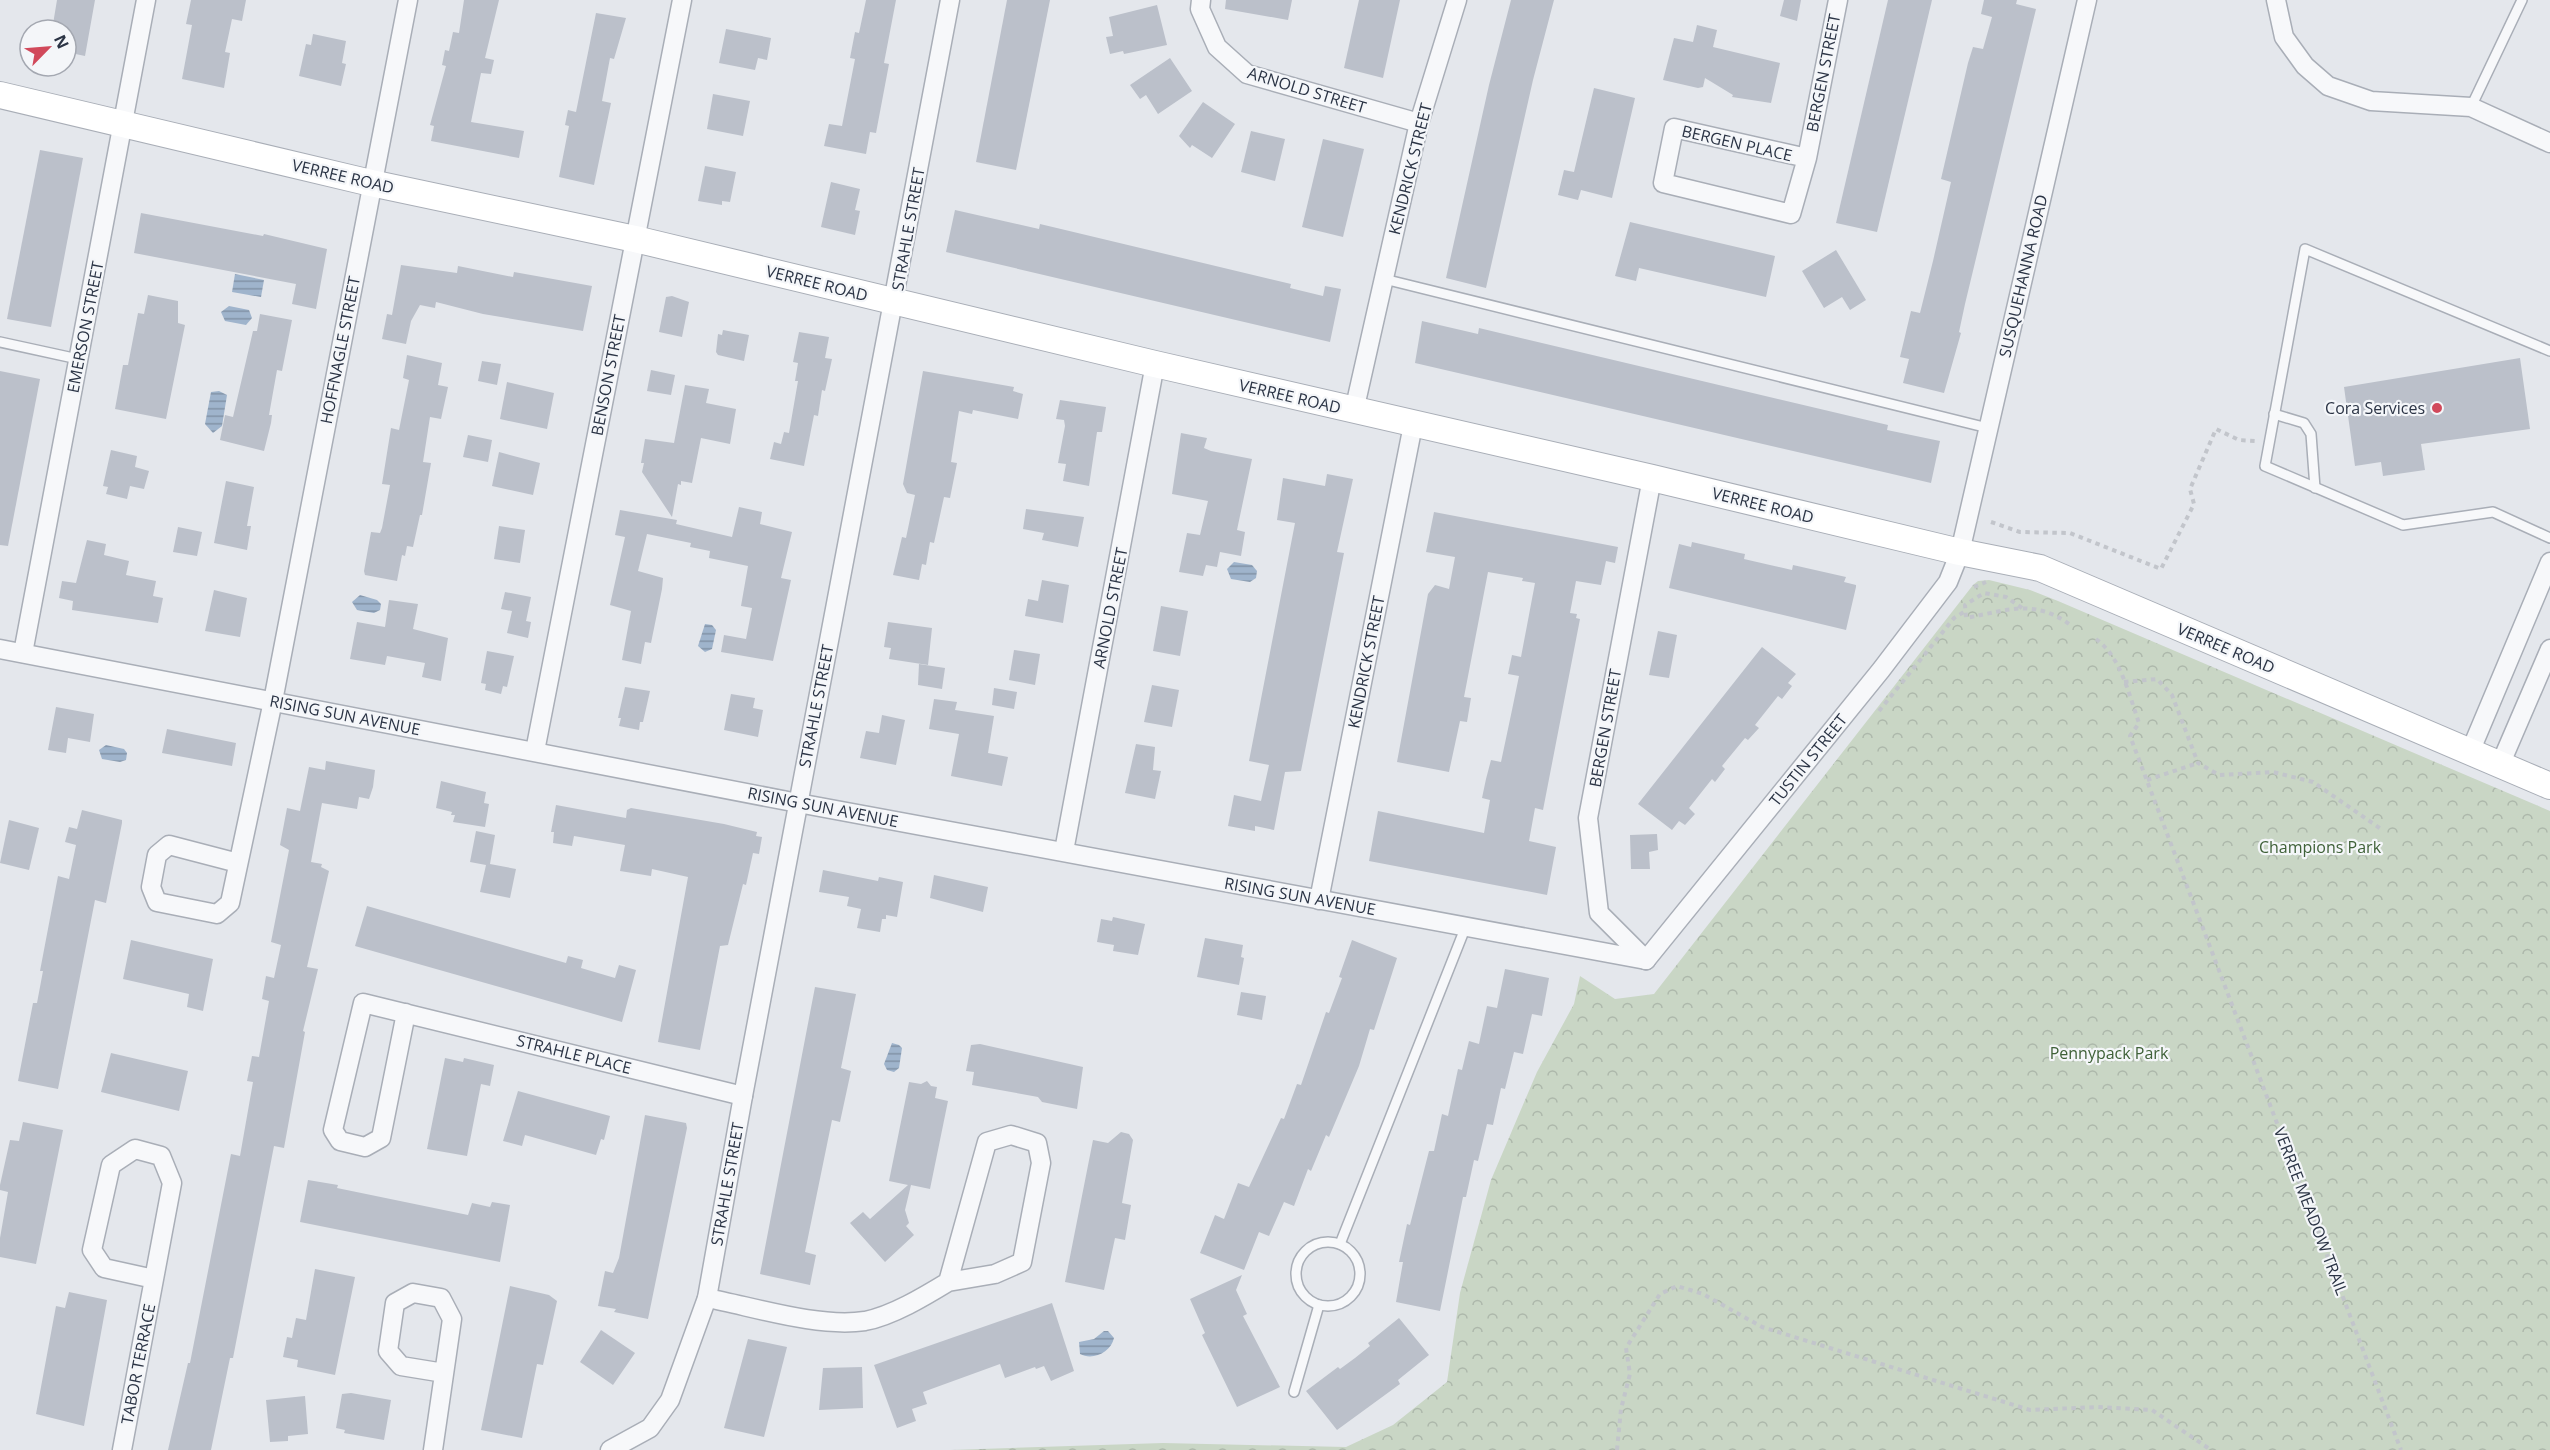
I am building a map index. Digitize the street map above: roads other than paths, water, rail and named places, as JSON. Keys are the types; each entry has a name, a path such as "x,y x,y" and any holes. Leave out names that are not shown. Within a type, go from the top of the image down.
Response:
{"main road":[{"name":"VERREE ROAD","path":"0,95 371,183 635,239 1354,411 1652,478 1959,552 2040,568 2550,786"}],"street":[{"name":"EMERSON STREET","path":"22,653 146,0"},
{"name":"HOFFNAGLE STREET","path":"238,863 169,845 157,855 151,887 157,902 218,914 231,903 273,701 408,0"},
{"name":"BENSON STREET","path":"535,751 682,0"},
{"name":"STRAHLE STREET","path":"610,1450 650,1428 670,1400 707,1298 742,1096 950,0"},
{"name":"ARNOLD STREET","path":"1202,0 1200,9 1217,47 1246,74 1419,123"},
{"name":"KENDRICK STREET","path":"1354,411 1419,123 1457,0"},
{"name":"BERGEN STREET","path":"1789,213 1791,214 1806,158 1838,0"},
{"name":"SUSQUEHANNA ROAD","path":"1959,552 2087,0"},
{"path":"2276,0 2284,37 2305,66 2328,86 2371,101 2471,107 2550,143"},
{"name":"BERGEN PLACE","path":"1789,213 1663,183 1674,128 1806,158"},
{"name":"ARNOLD STREET","path":"1064,851 1155,364"},
{"name":"KENDRICK STREET","path":"1319,900 1413,424"},
{"name":"BERGEN STREET","path":"1646,960 1599,914 1588,818 1652,478"},
{"name":"TUSTIN STREET","path":"1646,960 1881,670 1948,582 1959,552"},
{"path":"2470,752 2550,562"},
{"name":"RISING SUN AVENUE","path":"0,649 798,803 1646,960"},
{"path":"2500,765 2550,649"},
{"name":"STRAHLE PLACE","path":"406,1013 381,1138 365,1147 340,1141 333,1130 363,1003 406,1013 742,1096"},
{"path":"707,1298 824,1321 866,1321 919,1300 948,1282 995,1274 1022,1262 1041,1163 1037,1143 1011,1136 987,1142 948,1282"},
{"name":"TABOR TERRACE","path":"122,1450 172,1183 161,1156 135,1149 111,1165 92,1250 104,1268 154,1279"},
{"path":"433,1450 452,1319 441,1298 413,1293 395,1303 388,1351 401,1366 444,1373"}],"lane":[{"path":"2471,107 2522,0"},
{"path":"2550,351 2305,249 2265,466 2403,525 2493,512 2550,538"},
{"path":"1384,279 1988,428"},
{"path":"0,342 78,359"},
{"path":"2274,414 2304,423 2311,434 2315,488"},
{"path":"1340,1244 1466,926"},
{"path":"1318,1243 1340,1244 1349,1249 1360,1267 1358,1288 1344,1303 1334,1307 1319,1305 1304,1296 1298,1287 1297,1266 1309,1248 1318,1243"},
{"path":"1294,1392 1319,1305"}],"water":[{"path":"235,274 264,280 261,297 232,292"},
{"path":"229,306 249,310 252,318 246,325 225,321 221,312"},
{"path":"219,391 227,395 222,426 213,433 205,424 211,392"},
{"path":"1234,562 1252,565 1257,571 1256,578 1250,582 1231,579 1227,569"},
{"path":"360,595 377,600 381,604 380,610 374,613 357,610 352,602"},
{"path":"705,624 712,625 716,630 712,649 705,652 698,646"},
{"path":"106,745 124,749 127,753 126,760 120,762 102,759 99,750"},
{"path":"892,1043 902,1048 899,1068 894,1072 887,1070 884,1064"},
{"path":"1104,1331 1108,1331 1114,1338 1105,1351 1096,1356 1080,1354 1079,1342 1094,1339"}],"place":[{"name":"Cora Services","path":"2437,408"}],"park label":[{"name":"Champions Park","path":"2320,847"},
{"name":"Pennypack Park","path":"2109,1053"}]}
